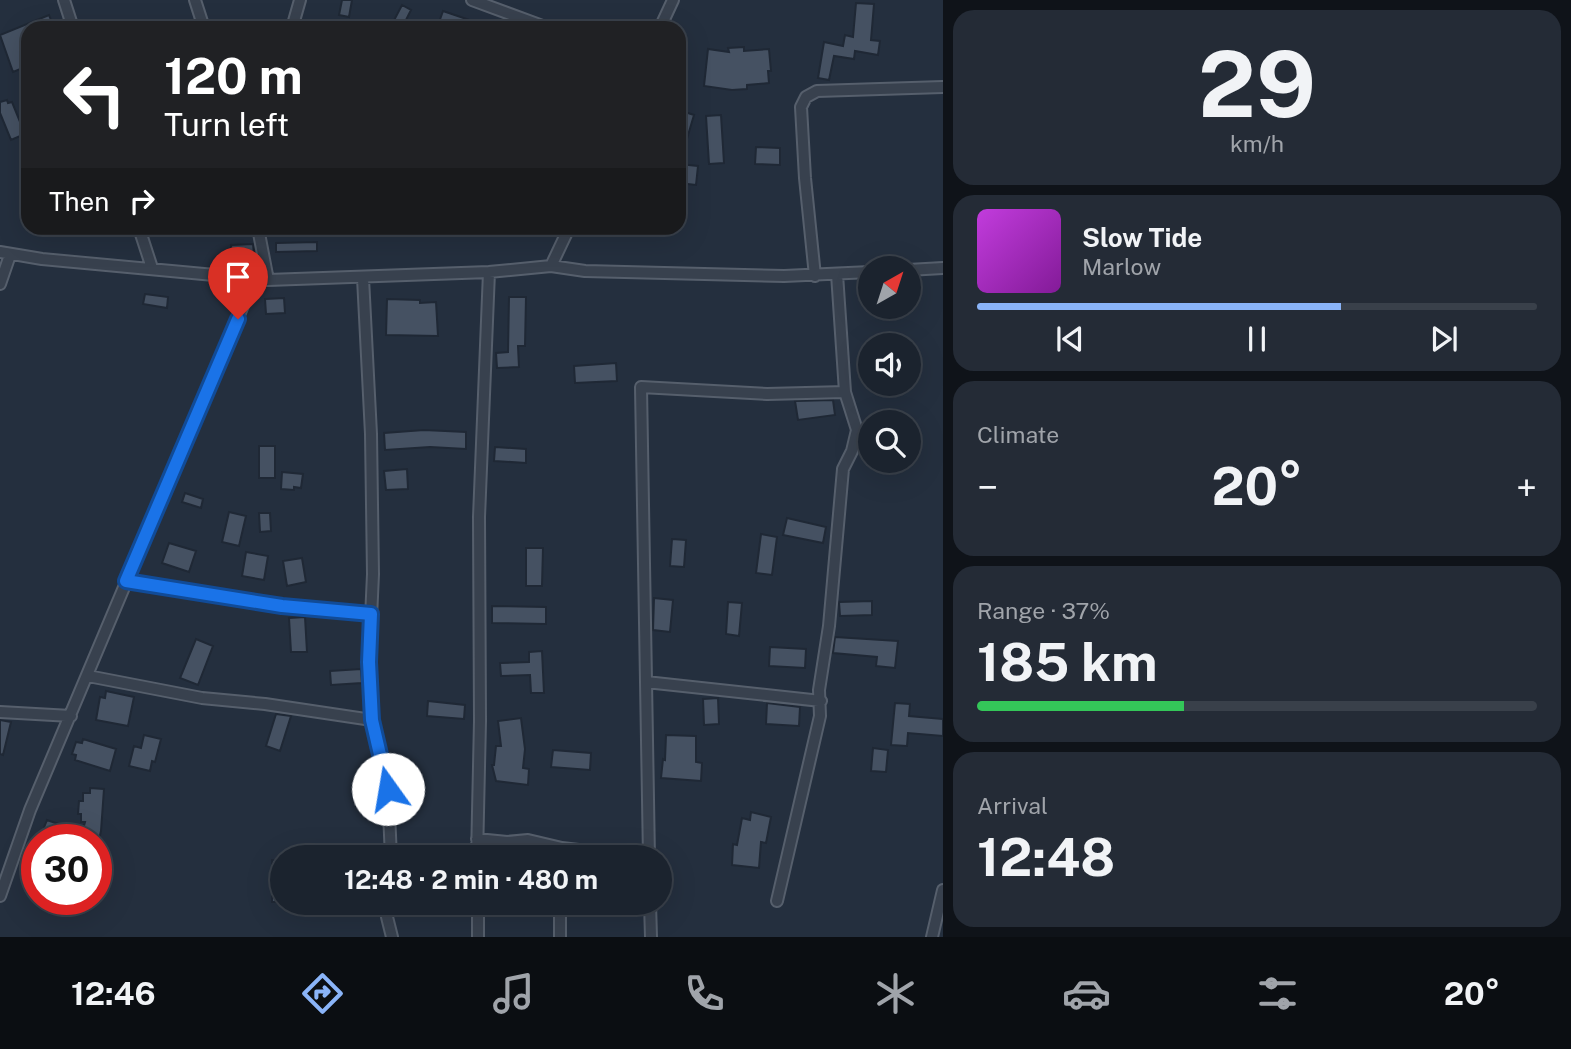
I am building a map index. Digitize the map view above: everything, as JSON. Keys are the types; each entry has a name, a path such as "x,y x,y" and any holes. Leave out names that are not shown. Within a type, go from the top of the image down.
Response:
{"street":[{"path":"64,0 71,21"},
{"path":"195,0 202,21"},
{"path":"294,21 300,0"},
{"path":"472,0 529,21"},
{"path":"663,21 673,0"},
{"path":"815,276 802,132 801,107 806,97 817,91 943,87"},
{"path":"141,235 152,268"},
{"path":"259,235 268,280"},
{"path":"551,266 566,235"},
{"path":"0,284 5,253 268,280 489,272 551,266 585,271 815,276 858,273"},
{"path":"921,269 943,268"},
{"path":"477,845 480,721 479,517 489,272"},
{"path":"777,901 813,749 821,701 819,690 829,626 843,469 852,451 857,430 845,392 837,274"},
{"path":"0,896 30,810 255,277"},
{"path":"362,278 371,434 369,662 372,720 388,789 390,845"},
{"path":"649,845 640,387 767,394 845,392"},
{"path":"126,581 282,606 371,614"},
{"path":"88,676 202,698 265,704 372,720"},
{"path":"646,682 821,701"},
{"path":"0,712 71,716"},
{"path":"477,839 506,842 528,839 542,845"},
{"path":"932,937 942,894"},
{"path":"387,915 392,937"},
{"path":"478,915 478,937"},
{"path":"559,937 560,915"},
{"path":"651,915 652,937"}],"building":[{"path":"342,0 352,0 349,17 339,15"},
{"path":"856,3 874,4 871,40 880,41 878,55 855,51 854,59 834,56 829,80 818,78 824,42 843,46 845,35 853,37"},
{"path":"402,5 411,10 406,21 394,21"},
{"path":"443,11 472,21 439,21"},
{"path":"49,15 51,21 34,21"},
{"path":"21,26 21,69 13,72 0,35"},
{"path":"744,47 744,51 769,49 769,83 747,85 747,89 732,90 704,86 708,49 729,52 728,48"},
{"path":"0,102 12,102 21,124 21,136 11,140 0,113"},
{"path":"686,112 694,115 686,142"},
{"path":"721,115 724,163 709,164 706,116"},
{"path":"756,147 780,148 780,165 755,164"},
{"path":"686,165 698,166 696,185 686,184"},
{"path":"317,242 317,251 276,252 276,243"},
{"path":"253,244 254,254 232,255 231,245"},
{"path":"145,294 168,297 167,308 143,304"},
{"path":"509,297 526,297 525,346 518,346 519,367 497,368 496,353 508,352"},
{"path":"284,298 285,313 266,314 265,299"},
{"path":"387,299 436,302 438,336 386,335"},
{"path":"616,363 617,381 575,383 574,366"},
{"path":"833,400 835,415 798,420 795,401"},
{"path":"424,430 466,432 466,449 430,447 385,450 384,433"},
{"path":"259,446 275,446 275,478 259,478"},
{"path":"495,447 526,449 526,463 494,461"},
{"path":"407,469 408,489 386,490 384,471"},
{"path":"282,472 303,474 301,488 281,489"},
{"path":"185,493 203,499 201,508 182,502"},
{"path":"229,512 246,516 239,546 222,542"},
{"path":"259,513 270,513 271,531 260,532"},
{"path":"787,518 826,527 823,543 783,535"},
{"path":"761,534 777,537 772,575 756,573"},
{"path":"672,539 686,540 684,567 670,566"},
{"path":"169,543 196,551 189,572 162,563"},
{"path":"526,548 543,548 542,586 526,586"},
{"path":"246,552 268,556 264,580 242,576"},
{"path":"302,558 306,582 287,586 283,561"},
{"path":"654,598 673,600 670,632 653,630"},
{"path":"872,601 872,615 840,616 839,602"},
{"path":"728,602 742,603 739,636 726,634"},
{"path":"492,606 546,607 546,624 492,623"},
{"path":"305,617 307,652 291,652 289,618"},
{"path":"835,637 898,641 895,668 876,666 877,657 833,653"},
{"path":"196,639 213,646 198,685 180,678"},
{"path":"770,647 806,649 805,668 769,666"},
{"path":"542,651 544,693 531,693 530,675 501,676 500,663 529,662 529,652"},
{"path":"361,669 362,683 331,685 330,671"},
{"path":"106,691 134,697 128,726 96,720 100,697 105,698"},
{"path":"718,698 719,724 704,725 703,699"},
{"path":"428,701 465,705 464,719 427,716"},
{"path":"767,703 800,707 799,726 766,724"},
{"path":"895,703 910,704 909,716 943,719 943,736 908,733 907,746 891,745"},
{"path":"276,714 291,716 280,751 266,746"},
{"path":"521,718 525,749 523,768 529,769 528,785 496,781 492,765 496,746 501,746 498,721"},
{"path":"0,720 11,722 3,755 0,754"},
{"path":"144,735 161,739 150,771 129,766 134,746 141,748"},
{"path":"666,735 696,736 696,762 702,763 701,781 661,778"},
{"path":"83,739 116,749 110,771 75,760 76,755 72,754 76,742 82,743"},
{"path":"873,748 888,750 886,772 871,771"},
{"path":"553,750 591,753 590,770 551,767"},
{"path":"90,788 104,789 102,824 84,824 81,822 81,814 78,814 83,793 90,793"},
{"path":"751,812 771,817 766,843 761,842 759,868 732,865 733,844 737,845 742,818 750,820"}],"route":[{"path":"238,319 126,581 282,606 371,614 369,662 372,720 388,789"}]}
